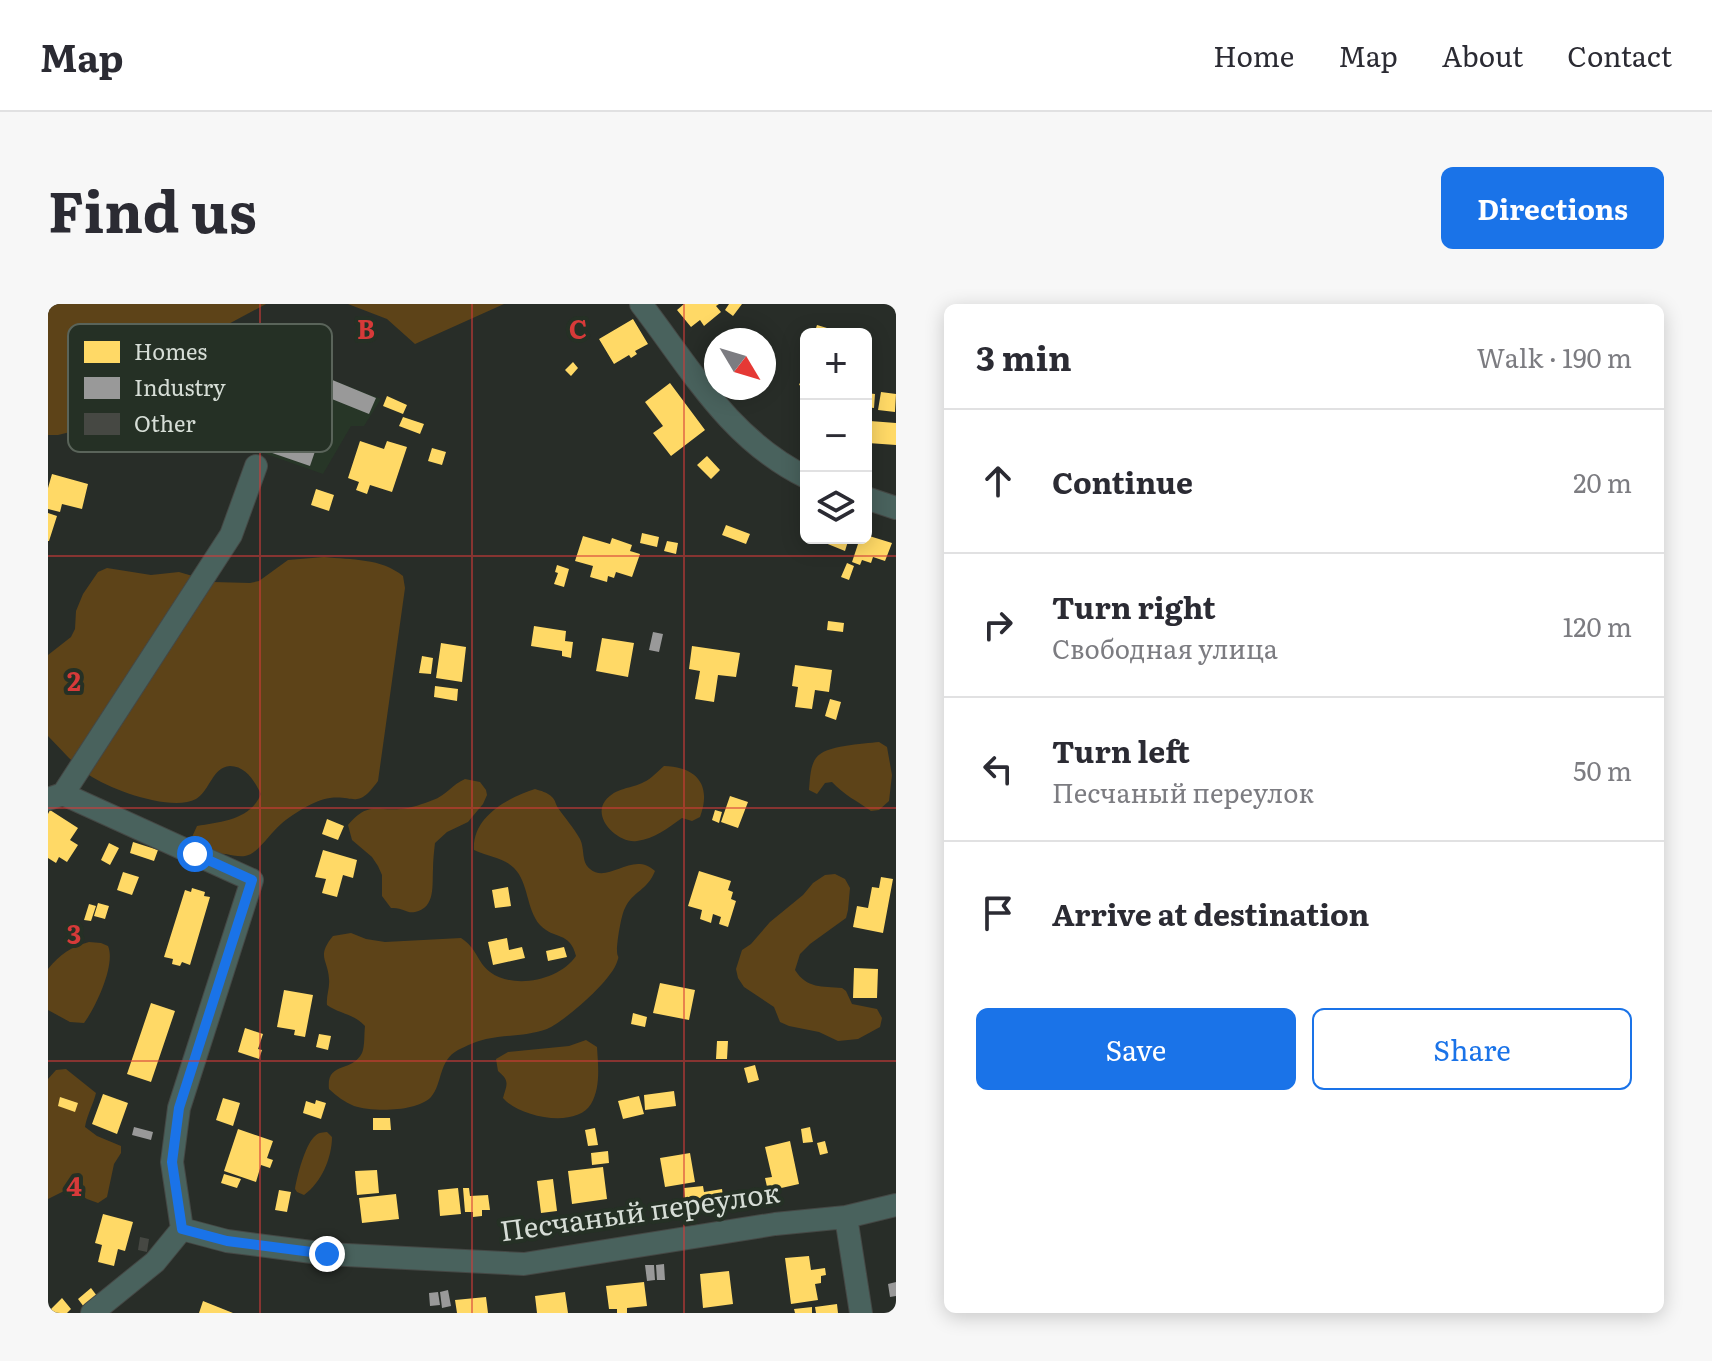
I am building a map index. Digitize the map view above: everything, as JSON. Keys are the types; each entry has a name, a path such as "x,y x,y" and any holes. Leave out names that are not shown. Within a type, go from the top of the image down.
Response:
{"street":[{"path":"641,304 713,402 747,437 781,465 800,474"},
{"path":"92,1313 155,1262 182,1229 172,1162 179,1108 252,880 56,796 231,535 256,466"},
{"path":"872,500 896,508"},
{"name":"Песчаный переулок","path":"182,1229 227,1241 327,1254 524,1264 775,1224 846,1217 896,1205"},
{"path":"846,1217 861,1313"}],"shaded area":[{"path":"48,304 266,304 229,324 68,324 68,432 48,435"},
{"path":"348,304 504,304 415,344 387,319"},
{"path":"332,380 381,399 364,426 351,426 323,474 260,452 332,452"},
{"path":"324,557 376,563 403,576 405,588 378,781 365,795 356,799 324,799 311,804 281,824 250,855 195,854 192,837 197,826 234,818 256,803 261,794 245,772 236,767 224,767 196,799 172,803 157,801 126,793 89,775 48,736 48,655 71,637 83,594 98,572 107,568 151,575 179,572 213,582 250,583 259,581 288,560"},
{"path":"879,742 887,747 892,775 889,801 879,810 871,811 832,782 825,783 817,794 809,790 813,765 821,754 845,746"},
{"path":"664,766 685,770 699,780 704,796 700,817 692,821 682,818 643,840 623,839 605,822 602,808 605,801 619,791 647,781"},
{"path":"465,779 480,782 487,795 468,822 447,832 435,843 430,901 422,910 415,912 391,908 382,896 382,875 378,866 352,840 348,825 366,810 405,808 433,800"},
{"path":"535,789 554,800 580,839 585,863 590,869 605,873 638,864 655,871 624,911 618,958 613,970 586,1000 547,1029 486,1039 458,1050 447,1060 431,1097 416,1106 383,1110 362,1108 344,1101 329,1089 329,1080 331,1074 358,1059 362,1053 365,1026 327,1005 329,979 324,954 333,936 351,933 385,942 461,938 490,972 511,980 536,980 548,976 569,964 576,956 566,939 545,930 535,919 522,881 514,868 500,859 474,850 479,828 493,810"},
{"path":"835,874 845,879 850,888 846,918 800,954 795,970 810,984 842,988 852,1004 877,1009 882,1018 880,1027 858,1039 838,1041 819,1032 780,1022 774,1007 744,987 736,969 742,950 770,922 813,883 825,875"},
{"path":"89,942 108,946 107,974 84,1023 70,1022 48,1010 48,969 66,952"},
{"path":"586,1040 597,1047 598,1076 594,1097 584,1112 547,1118 521,1110 503,1098 506,1083 498,1071 496,1059 508,1052 569,1046"},
{"path":"66,1069 96,1093 85,1127 121,1146 107,1197 98,1203 70,1188 48,1199 48,1079 56,1070"},
{"path":"327,1132 332,1137 324,1169 316,1184 304,1195 297,1192 295,1189 302,1162 311,1141 317,1134"}],"building: Homes":[{"path":"684,304 719,304 716,306 721,312 704,326 700,320 691,327 677,310"},
{"path":"729,304 742,304 733,316 725,310"},
{"path":"633,319 648,344 635,351 637,354 631,358 629,355 614,364 599,339"},
{"path":"573,362 578,368 571,376 565,370"},
{"path":"670,383 705,430 671,456 653,433 663,426 645,402"},
{"path":"881,392 896,394 895,412 878,410"},
{"path":"387,396 407,405 403,414 383,406"},
{"path":"403,417 424,424 420,434 399,426"},
{"path":"872,421 896,423 896,445 872,443"},
{"path":"360,441 384,449 387,441 407,447 392,492 370,485 367,494 356,490 359,482 348,478"},
{"path":"432,448 446,452 442,465 428,461"},
{"path":"707,456 720,470 711,479 697,465"},
{"path":"52,474 88,484 82,509 62,504 60,512 48,509"},
{"path":"316,489 334,495 329,511 311,505"},
{"path":"48,513 57,516 49,541 48,541"},
{"path":"726,525 750,534 746,544 722,535"},
{"path":"642,533 659,537 657,547 640,543"},
{"path":"583,536 610,544 612,538 632,545 630,551 640,554 632,577 616,572 614,578 608,576 607,582 590,577 593,566 575,561"},
{"path":"872,537 892,543 885,561 873,557 871,563 862,560 860,565 852,562 858,544 872,544"},
{"path":"667,541 678,543 676,554 664,551"},
{"path":"828,544 847,544 845,551"},
{"path":"847,563 854,566 849,580 841,577"},
{"path":"557,565 569,569 564,587 554,584"},
{"path":"828,621 844,623 843,632 827,630"},
{"path":"534,626 566,631 565,641 573,642 571,658 562,656 562,651 531,646"},
{"path":"602,638 634,643 628,677 596,671"},
{"path":"441,643 466,647 462,682 436,678"},
{"path":"692,646 740,653 736,677 718,675 714,702 695,699 700,671 689,669"},
{"path":"422,656 433,658 431,674 419,673"},
{"path":"795,665 832,670 829,692 815,690 812,709 795,707 798,687 792,686"},
{"path":"435,686 458,689 457,701 434,697"},
{"path":"830,699 841,702 836,720 825,716"},
{"path":"730,796 748,802 738,828 721,822"},
{"path":"50,810 78,828 70,840 78,845 67,862 59,857 56,863 48,858"},
{"path":"715,810 722,812 719,823 712,820"},
{"path":"327,819 344,826 338,840 322,834"},
{"path":"133,842 158,850 154,861 130,853"},
{"path":"109,843 119,848 110,865 101,860"},
{"path":"323,850 357,860 353,878 343,875 337,897 322,893 326,879 315,877"},
{"path":"699,871 731,881 728,890 733,892 731,899 736,901 728,927 719,924 721,917 713,914 711,923 700,919 702,910 688,906"},
{"path":"123,872 139,877 132,895 117,890"},
{"path":"881,877 893,879 883,933 853,927 857,906 868,908 872,887 879,888"},
{"path":"508,887 511,906 495,908 492,890"},
{"path":"192,888 210,897 190,965 182,962 180,966 172,964 173,959 164,957 185,890 191,892"},
{"path":"98,903 109,906 105,919 94,916"},
{"path":"89,904 96,906 91,921 84,920"},
{"path":"507,938 509,950 522,947 525,958 493,965 488,942"},
{"path":"564,947 567,957 548,961 546,951"},
{"path":"854,968 878,969 877,998 853,998"},
{"path":"660,983 695,990 689,1020 653,1013"},
{"path":"284,990 313,995 305,1037 294,1035 295,1030 277,1027"},
{"path":"151,1003 175,1011 151,1082 127,1074"},
{"path":"633,1013 647,1017 645,1027 631,1024"},
{"path":"245,1028 263,1034 258,1049 262,1050 259,1059 238,1052"},
{"path":"319,1034 331,1036 328,1050 316,1047"},
{"path":"717,1041 728,1041 727,1059 716,1059"},
{"path":"755,1065 759,1080 748,1083 744,1068"},
{"path":"674,1091 676,1106 645,1110 644,1095"},
{"path":"103,1094 128,1103 117,1134 92,1124"},
{"path":"639,1096 644,1114 623,1119 618,1101"},
{"path":"60,1097 78,1103 75,1112 58,1106"},
{"path":"223,1098 240,1103 233,1126 216,1120"},
{"path":"316,1100 326,1103 321,1119 303,1113 306,1101 315,1104"},
{"path":"373,1118 390,1118 391,1130 373,1130"},
{"path":"810,1127 813,1142 803,1143 801,1129"},
{"path":"595,1128 598,1145 588,1146 585,1130"},
{"path":"238,1129 273,1141 267,1158 273,1160 270,1168 261,1165 256,1182 224,1171"},
{"path":"790,1141 799,1184 768,1191 765,1178 772,1177 765,1147"},
{"path":"825,1141 828,1153 820,1155 817,1143"},
{"path":"608,1151 609,1163 592,1165 591,1153"},
{"path":"690,1153 695,1182 665,1187 660,1158"},
{"path":"603,1167 607,1199 572,1204 568,1171"},
{"path":"377,1170 379,1193 357,1195 355,1171"},
{"path":"224,1174 241,1179 237,1188 221,1183"},
{"path":"553,1179 557,1211 541,1213 537,1181"},
{"path":"703,1186 704,1192 722,1189 724,1205 706,1207 705,1198 685,1200 684,1188"},
{"path":"458,1188 461,1214 440,1216 438,1190"},
{"path":"463,1188 469,1188 470,1196 488,1195 490,1210 482,1210 482,1216 473,1217 473,1212 465,1212"},
{"path":"279,1190 291,1192 287,1212 275,1210"},
{"path":"396,1194 399,1219 362,1223 359,1198"},
{"path":"103,1214 133,1222 125,1251 118,1249 114,1266 98,1262 102,1245 95,1243"},
{"path":"809,1256 811,1270 825,1268 826,1275 821,1276 821,1283 815,1284 818,1300 791,1304 785,1258"},
{"path":"729,1271 733,1304 703,1308 700,1274"},
{"path":"644,1282 647,1306 627,1308 627,1313 609,1309 606,1286"},
{"path":"91,1288 97,1296 84,1307 78,1299"},
{"path":"565,1292 568,1313 537,1313 535,1296"},
{"path":"486,1297 488,1313 457,1313 455,1300"},
{"path":"62,1298 71,1309 67,1313 52,1313 50,1310"},
{"path":"203,1301 233,1313 199,1313"},
{"path":"837,1304 838,1313 816,1313 815,1307"},
{"path":"812,1307 812,1313 795,1313 794,1309"}],"building: Industry":[{"path":"332,380 376,398 369,414 332,399"},
{"path":"269,452 315,452 310,466"},
{"path":"653,632 663,634 659,652 649,650"},
{"path":"134,1127 153,1132 151,1140 132,1135"},
{"path":"664,1264 665,1280 657,1280 656,1265"},
{"path":"645,1265 654,1265 655,1280 647,1281"},
{"path":"896,1282 896,1296 890,1297 888,1284"},
{"path":"448,1290 451,1306 442,1308 440,1292"},
{"path":"438,1292 440,1305 430,1306 429,1293"}],"building: Other":[{"path":"140,1237 149,1239 147,1252 138,1250"}],"route":[{"path":"195,854 252,880 179,1108 172,1162 182,1229 227,1241 327,1254"}]}
